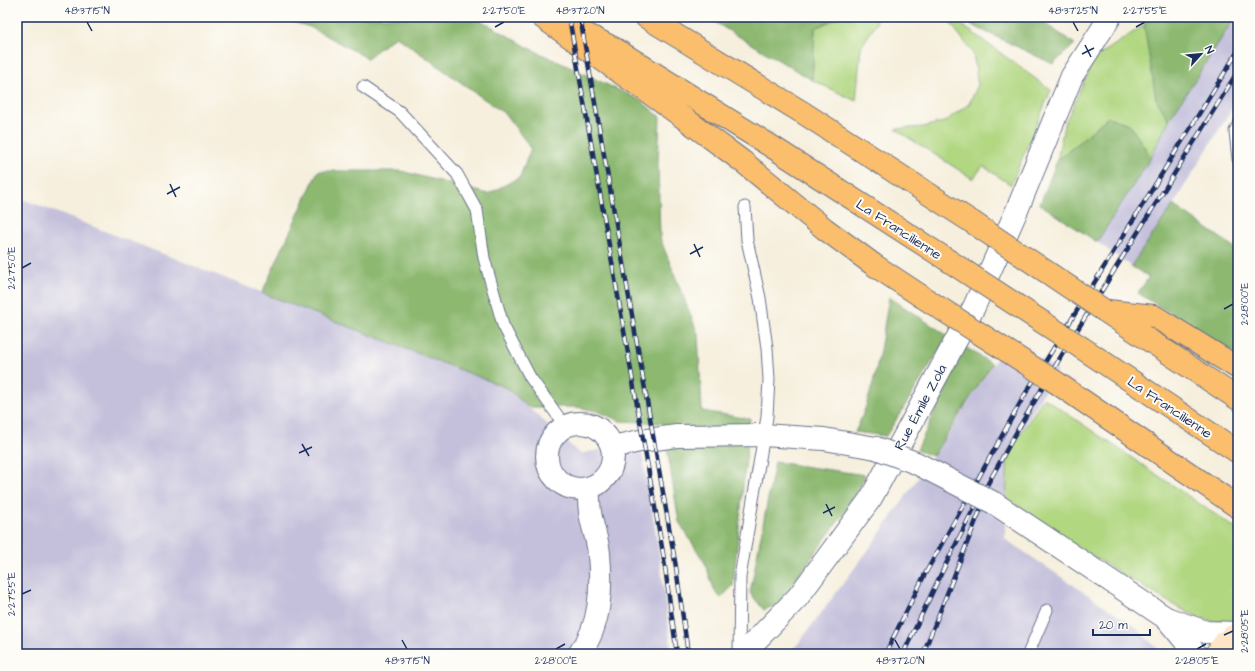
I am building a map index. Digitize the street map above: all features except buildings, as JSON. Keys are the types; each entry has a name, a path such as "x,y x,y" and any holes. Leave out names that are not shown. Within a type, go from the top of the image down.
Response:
{"highway":[{"path":"542,17 742,161 825,229 874,265 1054,381 1238,507"},
{"name":"La Francilienne","path":"553,17 615,49 774,148 1082,348 1238,452"},
{"path":"646,17 805,114 972,222 1238,400"},
{"path":"1105,311 1154,316 1238,368"}],"main road":[{"path":"1216,654 1226,641 1238,633"}],"street":[{"name":"Rue Émile Zola","path":"743,654 798,597 872,498 974,307 1018,210 1072,76 1110,17"},
{"path":"574,423 588,423 599,429 607,437 612,447 612,465 605,478 598,484 588,488 579,489 564,485 555,478 550,470 546,458 548,445 555,434 565,426 574,423"},
{"path":"612,447 640,441 677,436 763,435 824,439 876,448 916,463 994,503 1166,618 1206,632 1238,633"},
{"path":"579,654 585,646 597,617 600,587 599,553 590,513 588,488"},
{"path":"1166,618 1196,654"}],"lane":[{"path":"363,87 400,112 457,174 477,210 484,258 503,325 530,377 565,426"},
{"path":"1238,125 1235,131 1238,159"},
{"path":"739,654 740,577 767,417 768,379 767,348 760,298 747,240 745,207"},
{"path":"1028,654 1048,610"}],"shaded area":[{"path":"1235,17 1238,17 1238,99 1173,205 1131,266 1097,242 1151,157 1169,120"},
{"path":"17,197 507,388 580,454 640,441 659,554 672,654 17,654"},
{"path":"1009,339 1057,370 1008,452 1005,539 1134,626 1163,654 786,654 797,645 869,549 943,442"}],"green space":[{"path":"278,17 475,17 531,49 640,100 660,117 658,163 660,238 698,334 702,411 750,419 733,586 721,598 714,589 705,563 679,522 663,423 620,421 597,411 577,407 528,407 507,388 262,293 318,171 401,171 488,194 520,177 531,148 505,114 396,36 367,58 310,27"},
{"path":"706,17 840,17 815,28 812,80"},
{"path":"840,17 877,17 876,24 861,47 856,101 812,80 815,28"},
{"path":"946,17 951,17 1051,90 1011,185 983,166 973,179 895,129 923,127 944,122 969,104 978,85 973,53"},
{"path":"955,17 1035,17 1075,44 1053,64"},
{"path":"1148,17 1235,17 1169,120 1151,157 1129,124 1108,117 1057,161 1064,125 1095,58 1144,25"},
{"path":"1148,17 1235,17 1169,120 1156,99 1144,25"},
{"path":"1108,117 1129,124 1151,157 1097,242 1040,204 1057,161"},
{"path":"1173,205 1238,250 1238,355 1138,293 1149,277 1131,266"},
{"path":"889,297 948,336 886,436 855,432 873,383"},
{"path":"965,347 992,364 933,456 917,450"},
{"path":"1044,398 1238,530 1238,620 1216,622 1200,618 1177,607 1006,504 1008,452"},
{"path":"775,462 865,475 855,498 778,604 764,610 750,593"}],"railway":[{"path":"569,17 663,553 677,654"},
{"path":"580,17 676,567 688,654"},
{"path":"885,654 925,574 1024,396 1238,51"},
{"path":"903,654 970,516 1017,431 1063,353 1238,71"},
{"path":"923,654 985,498"}]}
